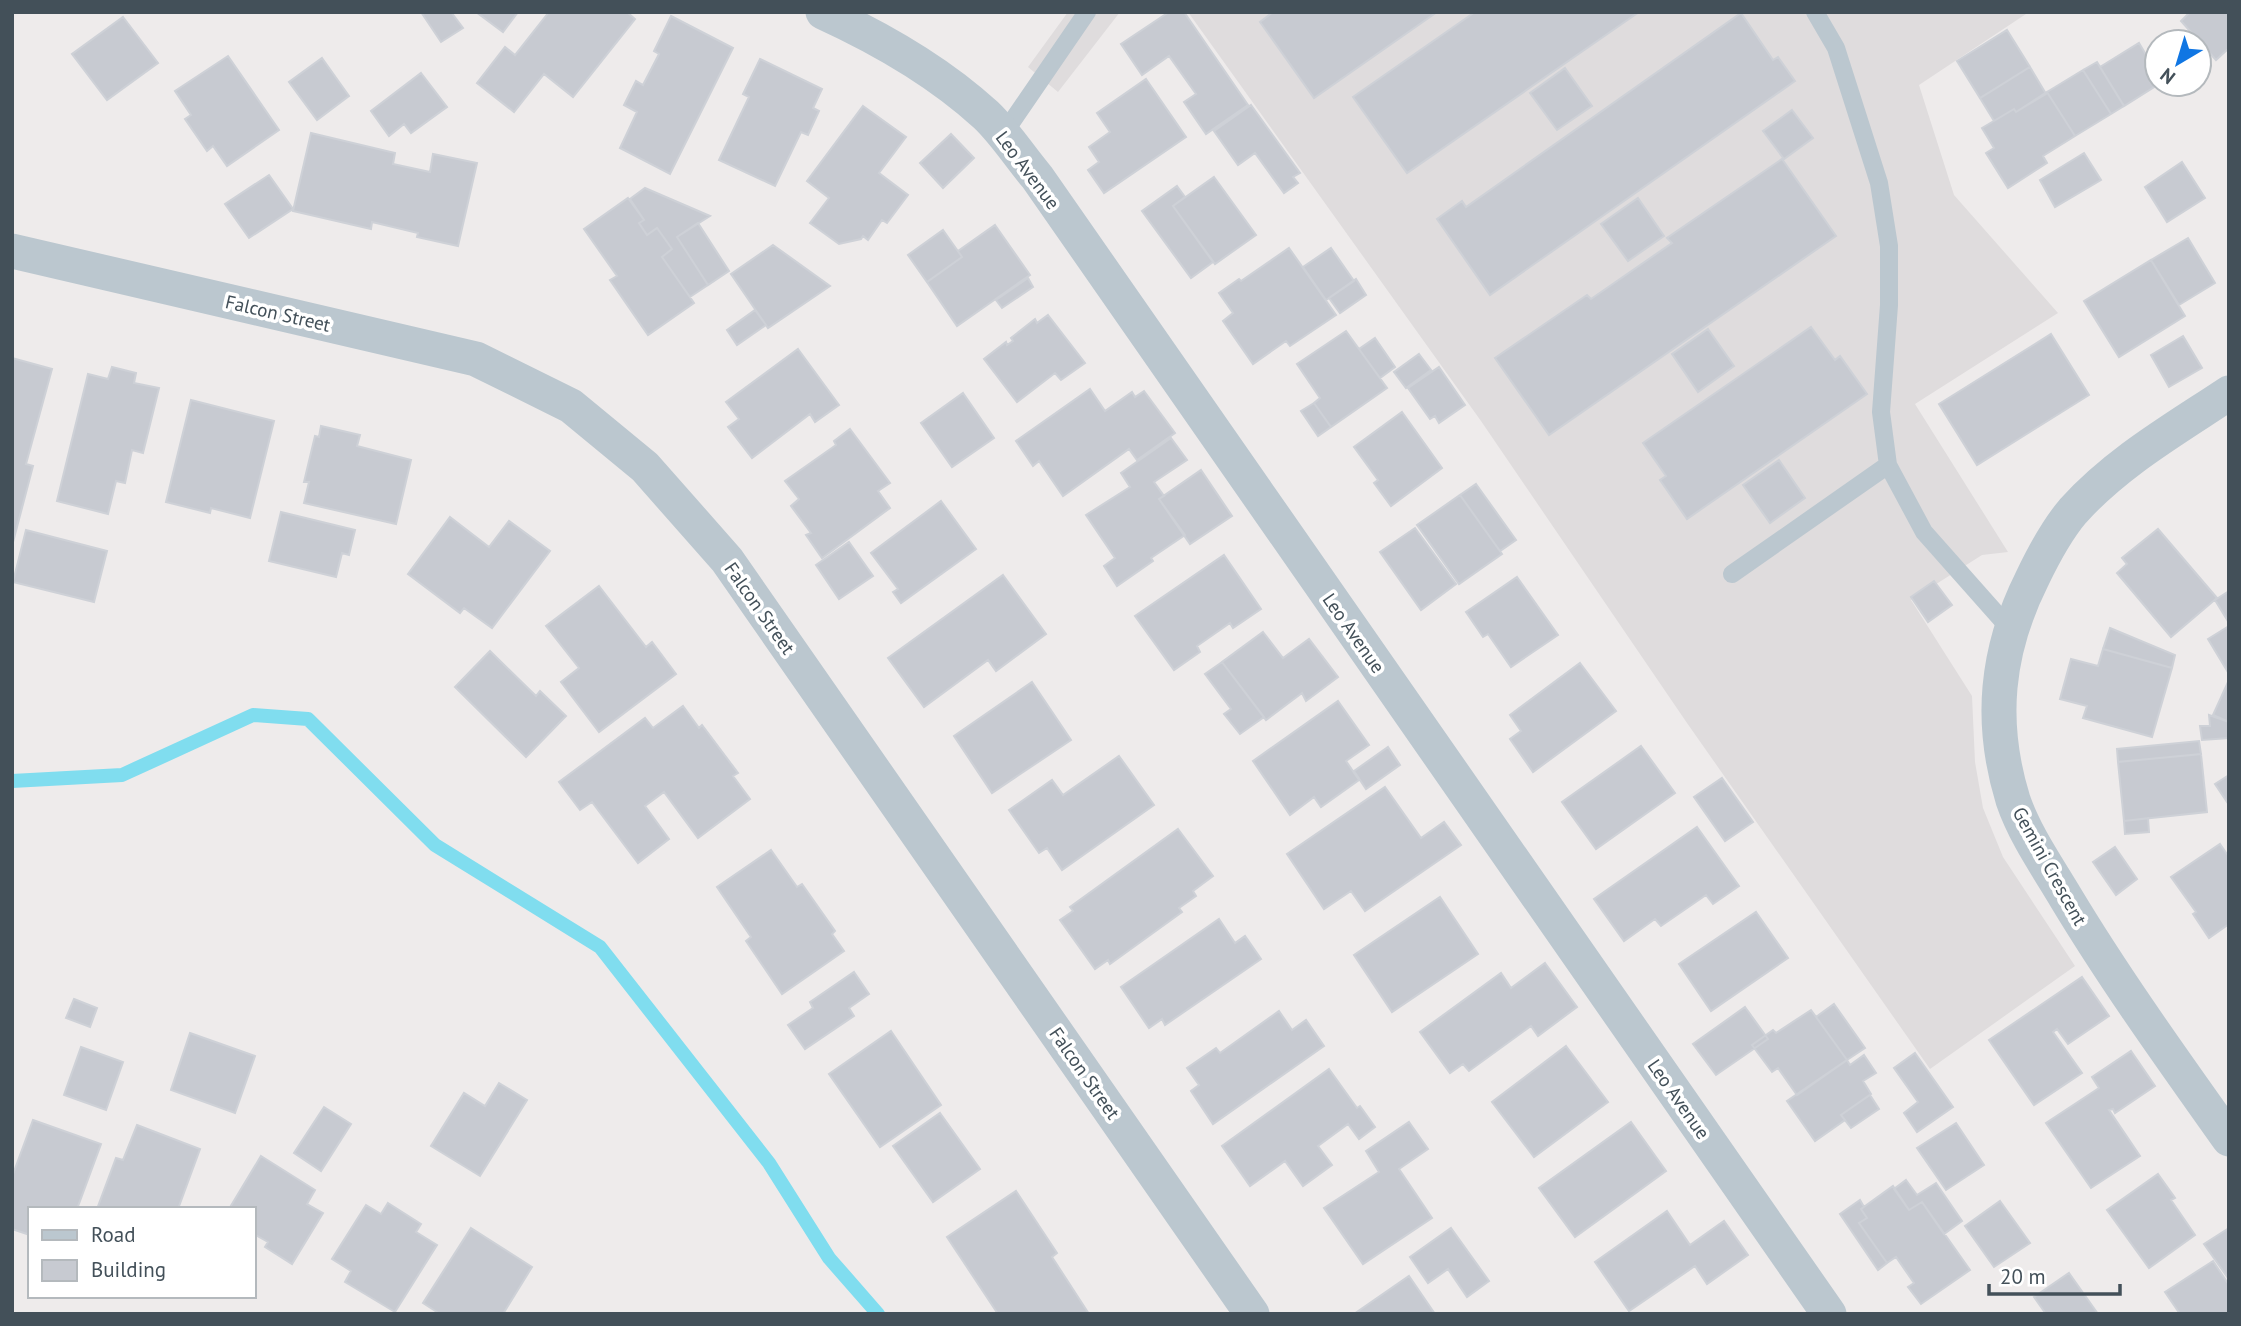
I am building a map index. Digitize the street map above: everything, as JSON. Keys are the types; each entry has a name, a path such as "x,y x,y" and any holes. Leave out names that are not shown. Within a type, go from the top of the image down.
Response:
{"street":[{"name":"Leo Avenue","path":"823,12 867,32 932,71 988,117 1037,177 1829,1314"},
{"name":"Falcon Street","path":"12,251 476,359 571,406 645,467 727,560 1252,1314"},
{"name":"Gemini Crescent","path":"2229,393 2132,457 2072,513 2043,556 2010,629 1997,706 2002,750 2013,800 2029,837 2086,932 2229,1139"}],"lane":[{"path":"1002,136 1087,12"},
{"path":"1815,12 1836,48 1879,183 1889,246 1889,305 1881,412 1888,465 1924,532 2010,629"},
{"path":"1732,574 1888,465"}],"shaded area":[{"path":"1068,12 1120,12 1058,92 1028,67"},
{"path":"1188,12 2029,12 1919,85 1954,195 2058,313 1915,404 2008,552 1982,555 1911,600 1972,696 1975,762 1983,808 2003,857 2075,966 1930,1069 1687,723 1481,421"}],"building":[{"path":"421,12 451,12 463,28 441,42"},
{"path":"476,12 518,12 503,32"},
{"path":"549,12 627,12 635,19 573,97 544,74 514,112 477,83 505,47 515,55"},
{"path":"1169,12 1184,12 1248,105 1206,134 1184,102 1196,94 1169,56 1142,75 1121,44"},
{"path":"1273,12 1437,12 1314,98 1260,22"},
{"path":"1475,12 1639,12 1407,173 1353,97"},
{"path":"2190,12 2229,12 2229,48 2216,60 2213,57 2213,28 2187,28 2181,21"},
{"path":"1741,13 1773,60 1778,57 1795,81 1490,295 1437,219 1462,201 1466,207"},
{"path":"671,16 733,48 670,174 620,148 637,112 624,105 636,81 643,85 659,54 654,51"},
{"path":"123,17 158,63 107,100 72,54"},
{"path":"2007,30 2030,67 1980,98 1957,61"},
{"path":"2139,43 2143,50 2143,94 2124,106 2100,67"},
{"path":"228,56 279,130 227,166 213,146 207,151 185,119 191,115 175,91"},
{"path":"322,58 349,96 317,120 289,82"},
{"path":"760,59 822,89 813,108 819,111 808,135 801,132 775,186 719,160 749,97 743,94"},
{"path":"2097,62 2124,106 2111,114 2083,70"},
{"path":"2030,67 2046,94 2016,112 2014,109 1994,121 1980,98"},
{"path":"1565,68 1592,106 1557,130 1530,93"},
{"path":"2083,70 2111,114 2075,136 2047,92"},
{"path":"421,73 447,107 411,133 404,124 389,136 371,111"},
{"path":"1146,79 1186,137 1104,193 1088,170 1099,162 1089,147 1110,132 1097,113"},
{"path":"2047,92 2075,136 2043,156 2047,163 2008,188 1986,153 1994,148 1982,128 2014,109 2016,112"},
{"path":"1251,105 1300,173 1293,177 1298,183 1284,193 1255,153 1238,165 1214,131"},
{"path":"863,106 906,137 879,173 908,195 887,223 882,220 868,240 863,236 861,239 839,244 810,223 829,198 807,181"},
{"path":"1792,110 1813,138 1784,159 1763,131"},
{"path":"311,133 395,153 393,164 430,172 433,154 477,163 458,246 417,237 418,233 372,222 371,229 293,211"},
{"path":"951,134 974,158 943,188 920,163"},
{"path":"2084,153 2101,180 2055,207 2040,180"},
{"path":"1782,159 1836,236 1549,435 1495,358 1587,295 1591,299 1672,243 1667,238"},
{"path":"2182,162 2205,198 2167,222 2145,187"},
{"path":"269,175 293,209 249,238 225,204"},
{"path":"1214,177 1256,235 1215,264 1173,206"},
{"path":"1177,186 1185,197 1173,206 1213,262 1191,278 1142,211"},
{"path":"645,188 710,216 677,237 708,285 690,297 662,257 672,249 657,228 647,235 639,223 644,220 630,199"},
{"path":"628,198 644,220 639,223 647,235 657,228 672,249 662,257 694,303 648,335 610,280 617,276 584,229"},
{"path":"1638,198 1664,236 1628,261 1601,224"},
{"path":"698,223 729,271 708,285 677,237"},
{"path":"995,225 1030,275 957,326 927,282 962,257 958,251"},
{"path":"943,230 962,257 927,282 908,255"},
{"path":"2188,238 2215,283 2179,305 2151,260"},
{"path":"773,245 830,286 768,328 731,274"},
{"path":"1289,248 1336,315 1290,346 1286,341 1253,364 1223,321 1233,313 1219,293"},
{"path":"1331,248 1354,281 1326,300 1303,267"},
{"path":"2151,260 2185,316 2119,357 2084,301"},
{"path":"1028,278 1033,287 1002,308 996,300"},
{"path":"1356,279 1366,295 1340,313 1329,298"},
{"path":"755,310 766,325 737,345 727,330"},
{"path":"1048,315 1085,363 1061,380 1055,373 1017,402 984,359 1006,342 1007,345 1013,341 1011,338 1035,319 1037,323"},
{"path":"1811,327 1835,360 1840,356 1867,394 1687,519 1660,480 1666,476 1643,443"},
{"path":"1708,329 1734,366 1698,392 1672,354"},
{"path":"1346,331 1387,388 1331,427 1314,403 1320,398 1297,364"},
{"path":"2051,334 2089,395 1977,465 1939,404"},
{"path":"2183,336 2202,368 2169,387 2151,355"},
{"path":"1375,338 1395,367 1380,378 1359,349"},
{"path":"798,349 839,405 815,422 810,414 752,458 728,427 739,419 726,402"},
{"path":"1419,354 1431,370 1406,388 1394,372"},
{"path":"12,358 52,369 26,464 33,466 12,546"},
{"path":"112,367 136,373 134,383 159,388 143,453 132,450 125,483 116,481 108,514 57,501 88,374 108,379"},
{"path":"1439,367 1465,405 1439,423 1435,416 1430,419 1408,388"},
{"path":"1090,389 1105,411 1132,392 1135,397 1144,391 1175,433 1137,460 1129,449 1063,496 1039,461 1033,466 1016,441"},
{"path":"963,393 994,438 952,467 921,423"},
{"path":"191,400 274,421 250,518 211,508 210,513 166,502"},
{"path":"1314,403 1331,427 1318,436 1301,411"},
{"path":"1402,412 1442,468 1391,506 1374,483 1378,480 1354,447"},
{"path":"321,426 360,435 357,446 411,460 396,524 304,503 309,482 304,482 315,436 319,437"},
{"path":"850,429 890,483 878,491 890,508 822,558 806,535 811,533 791,506 799,499 785,481 836,445 834,441"},
{"path":"1171,438 1187,460 1154,482 1164,496 1159,499 1185,535 1117,586 1104,566 1115,558 1086,515 1130,487 1121,473"},
{"path":"1779,460 1805,498 1770,523 1743,485"},
{"path":"1201,470 1232,516 1190,544 1159,499"},
{"path":"1476,484 1516,540 1500,551 1460,495"},
{"path":"1460,495 1502,554 1459,584 1417,525"},
{"path":"941,501 976,549 901,603 893,592 898,589 871,553"},
{"path":"281,512 355,530 349,555 342,553 336,577 269,561"},
{"path":"450,517 489,547 509,521 550,551 492,628 464,608 460,613 408,574"},
{"path":"1415,528 1456,584 1421,610 1380,552"},
{"path":"2158,529 2217,598 2171,637 2117,573 2127,564 2122,558"},
{"path":"26,530 107,551 94,602 13,582"},
{"path":"849,542 873,576 839,599 816,565"},
{"path":"1224,555 1261,609 1233,628 1230,623 1197,646 1200,652 1174,670 1135,616"},
{"path":"1003,575 1046,634 996,671 988,660 924,707 888,658"},
{"path":"1517,577 1558,635 1511,667 1488,634 1483,637 1466,612"},
{"path":"1934,581 1952,605 1928,622 1911,597"},
{"path":"599,586 646,647 652,642 676,674 599,732 561,682 579,668 546,626"},
{"path":"2229,591 2229,623 2215,600"},
{"path":"2229,626 2229,674 2208,639"},
{"path":"2110,628 2175,655 2172,668 2103,649"},
{"path":"1263,632 1283,658 1309,639 1338,677 1306,701 1302,693 1266,720 1222,662"},
{"path":"2103,649 2172,668 2152,737 2083,718 2087,706 2060,699 2071,659 2098,666"},
{"path":"490,651 536,696 540,691 566,716 526,757 455,687"},
{"path":"1222,662 1264,717 1240,734 1224,714 1231,709 1205,674"},
{"path":"1580,663 1616,711 1533,772 1510,739 1521,731 1510,715"},
{"path":"1032,682 1071,740 992,793 954,736"},
{"path":"2229,682 2229,722 2213,715"},
{"path":"1338,701 1369,745 1346,761 1359,780 1321,807 1314,797 1290,815 1253,761"},
{"path":"683,706 699,728 702,725 738,773 733,776 750,799 698,838 664,792 645,806 669,839 638,863 592,802 580,810 559,782 645,718 653,728"},
{"path":"2209,715 2229,722 2229,738 2202,740 2200,726 2210,726"},
{"path":"2199,741 2201,754 2118,762 2117,749"},
{"path":"1641,746 1675,793 1596,849 1562,802"},
{"path":"1388,747 1400,765 1366,789 1354,771"},
{"path":"2201,754 2207,812 2124,821 2118,762"},
{"path":"1119,756 1154,805 1062,870 1047,848 1039,853 1009,810 1052,780 1063,795"},
{"path":"2229,775 2229,805 2215,784"},
{"path":"1722,778 1753,822 1725,841 1694,797"},
{"path":"1385,787 1421,838 1444,822 1461,845 1365,911 1351,891 1324,909 1287,854"},
{"path":"2148,818 2149,832 2125,834 2124,821"},
{"path":"1697,827 1739,886 1713,904 1706,895 1661,926 1655,919 1624,941 1594,899"},
{"path":"1178,829 1213,876 1193,891 1196,896 1179,908 1182,912 1110,964 1108,960 1095,969 1060,920 1073,911 1070,907"},
{"path":"2220,844 2229,857 2229,924 2209,938 2193,914 2196,912 2171,877"},
{"path":"2115,847 2137,879 2116,895 2093,862"},
{"path":"771,850 797,887 802,884 835,931 832,934 844,951 782,994 746,941 751,937 717,887"},
{"path":"1440,897 1478,954 1392,1012 1354,955"},
{"path":"1756,912 1788,958 1711,1011 1679,964"},
{"path":"1219,919 1235,943 1245,936 1261,959 1165,1025 1162,1019 1149,1028 1121,987"},
{"path":"1545,963 1577,1007 1538,1036 1531,1026 1469,1071 1463,1064 1450,1073 1420,1032 1501,973 1511,988"},
{"path":"854,972 869,994 849,1008 854,1016 805,1049 788,1025 813,1008 810,1002"},
{"path":"2082,977 2109,1016 2068,1044 2057,1029 2053,1032 2082,1073 2034,1105 1989,1040"},
{"path":"74,999 97,1008 90,1027 66,1018"},
{"path":"1834,1004 1865,1048 1847,1060 1816,1017"},
{"path":"1745,1007 1768,1039 1716,1075 1693,1044"},
{"path":"1811,1010 1847,1060 1797,1095 1778,1068 1772,1072 1752,1045 1773,1030 1776,1033"},
{"path":"1279,1011 1292,1030 1306,1020 1324,1046 1213,1124 1191,1091 1199,1085 1187,1068 1216,1048 1220,1053"},
{"path":"891,1031 941,1105 880,1147 829,1074"},
{"path":"190,1033 255,1056 235,1113 171,1090"},
{"path":"1566,1046 1608,1102 1534,1157 1492,1102"},
{"path":"81,1047 123,1062 106,1110 64,1095"},
{"path":"2131,1051 2155,1086 2115,1113 2113,1109 2109,1110 2140,1156 2091,1188 2046,1123 2099,1088 2092,1077"},
{"path":"1915,1053 1953,1107 1917,1132 1904,1113 1918,1102 1894,1068"},
{"path":"1864,1055 1876,1073 1863,1081 1871,1094 1841,1115 1845,1120 1815,1141 1787,1101 1847,1060 1850,1065"},
{"path":"1329,1069 1357,1108 1360,1106 1375,1127 1359,1139 1348,1124 1318,1146 1332,1165 1303,1186 1285,1161 1250,1186 1222,1146"},
{"path":"499,1083 527,1100 480,1176 431,1146 464,1093 485,1106"},
{"path":"1870,1095 1879,1109 1851,1128 1841,1115"},
{"path":"324,1107 351,1124 321,1171 294,1153"},
{"path":"940,1113 980,1169 933,1202 893,1146"},
{"path":"33,1120 101,1144 78,1207 28,1207 28,1234 12,1229 12,1177"},
{"path":"1409,1122 1428,1149 1399,1169 1432,1218 1363,1264 1324,1208 1379,1172 1366,1151"},
{"path":"1631,1122 1666,1171 1575,1237 1539,1188"},
{"path":"1956,1123 1984,1165 1946,1190 1917,1148"},
{"path":"137,1125 200,1149 179,1207 98,1207 116,1158 123,1160"},
{"path":"261,1156 315,1190 307,1204 323,1213 292,1264 265,1247 268,1242 256,1235 256,1207 230,1207"},
{"path":"2158,1174 2175,1198 2171,1200 2195,1235 2149,1268 2107,1210"},
{"path":"1906,1180 1917,1195 1936,1183 1962,1221 1944,1234 1922,1202 1909,1210 1894,1189"},
{"path":"1893,1186 1909,1210 1922,1202 1970,1270 1921,1304 1908,1287 1914,1283 1896,1257 1887,1263 1859,1223 1867,1218 1861,1209"},
{"path":"1016,1191 1057,1253 1052,1257 1089,1314 998,1314 947,1237"},
{"path":"1860,1200 1864,1207 1861,1209 1867,1218 1859,1223 1887,1263 1878,1270 1840,1214"},
{"path":"2000,1201 2030,1243 1994,1267 1965,1226"},
{"path":"388,1203 421,1224 416,1232 437,1245 395,1312 345,1282 351,1271 332,1259 366,1205 381,1214"},
{"path":"1667,1211 1690,1245 1724,1221 1748,1255 1707,1284 1695,1266 1629,1311 1595,1262"},
{"path":"471,1228 532,1267 503,1314 440,1314 423,1303"},
{"path":"1451,1228 1489,1281 1467,1297 1448,1269 1428,1283 1410,1257"},
{"path":"2229,1228 2229,1278 2228,1278 2204,1244"},
{"path":"2213,1261 2229,1285 2229,1314 2180,1314 2165,1292"},
{"path":"2069,1273 2098,1314 2046,1314 2034,1297"},
{"path":"1409,1276 1435,1314 1354,1314"}],"waterway":[{"path":"12,781 122,775 253,715 308,719 435,845 600,947 769,1163 829,1258 878,1314"}]}
